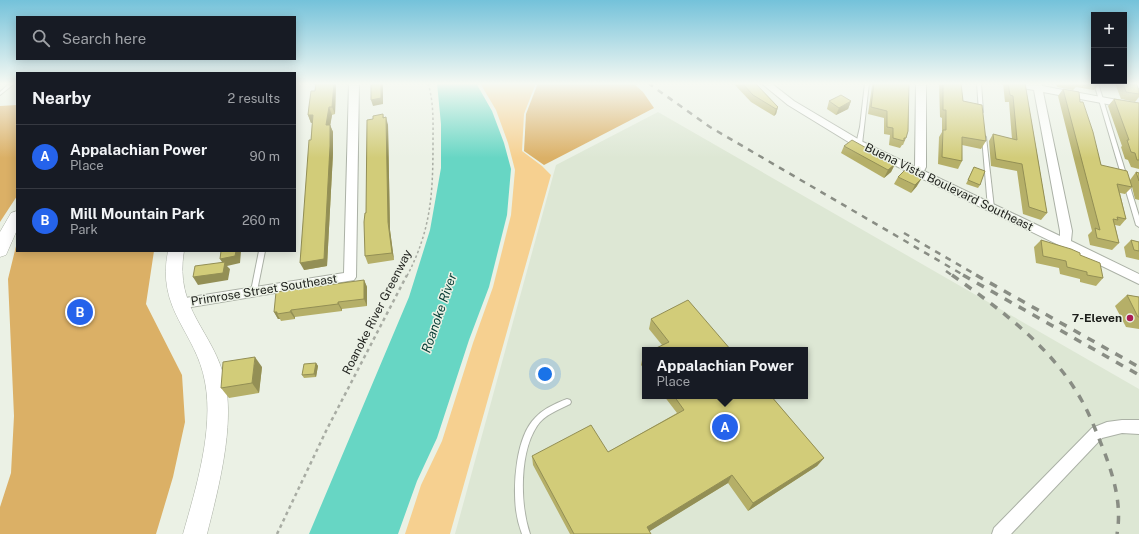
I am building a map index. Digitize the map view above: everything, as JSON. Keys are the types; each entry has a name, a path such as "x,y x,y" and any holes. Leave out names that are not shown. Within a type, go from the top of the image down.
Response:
{"main road":[{"path":"0,251 9,230 16,219"},
{"path":"176,252 173,279 178,304 209,363 215,382 217,402 216,425 209,472 195,534"}],"street":[{"name":"Primrose Street Southeast","path":"178,304 350,277 353,108"},
{"name":"Buena Vista Boulevard Southeast","path":"799,108 859,144 1139,279"},
{"path":"917,172 921,168 921,108"},
{"path":"1041,108 1066,231 1065,243"},
{"path":"1000,534 1097,433 1111,427 1139,427"}],"lane":[{"path":"859,144 864,108"},
{"path":"981,108 982,114"},
{"path":"1103,108 1139,225"},
{"path":"983,130 991,208"},
{"path":"254,291 262,252"},
{"path":"526,534 520,512 520,465 525,441 534,424 544,415 567,402"}],"path":[{"name":"Roanoke River Greenway","path":"277,534 325,433 414,262 420,247 432,197 434,108"}],"shaded area":[{"path":"0,108 16,108 16,198 0,222"},
{"path":"495,108 526,108 524,114 522,151 551,175 450,534 405,534 421,485 442,441 473,343 493,287 511,215 515,170 508,143"},
{"path":"528,108 654,108 544,165 524,151 526,114"},
{"path":"658,112 1139,389 1139,534 455,534 556,165"},
{"path":"16,246 16,252 154,252 146,304 182,375 185,422 173,477 156,534 0,534 0,507 11,473 14,416 8,279"}],"water":[{"name":"Roanoke River","path":"439,108 490,108 504,143 511,169 507,215 489,287 469,340 437,438 417,481 398,534 309,534 409,297 430,230 441,168"}],"building":[{"path":"309,108 329,108 326,125 330,125 330,146 324,259 300,263 309,140 311,140 313,115 308,115"},
{"path":"875,108 908,108 908,131 904,141 893,138 893,128 887,127 887,111"},
{"path":"943,108 982,108 986,141 962,137 962,161 942,157 943,130 946,130 946,110 943,110"},
{"path":"1014,108 1029,108 1047,213 1029,207 1022,164 996,159 993,134 1017,140"},
{"path":"1068,108 1085,108 1093,132 1101,165 1127,171 1132,187 1117,184 1126,219 1117,217 1118,220 1113,219 1119,243 1097,238 1095,228 1100,230"},
{"path":"1117,108 1139,108 1139,160 1137,160 1135,153 1131,152 1127,140 1129,140"},
{"path":"383,114 383,118 386,117 388,222 392,253 365,256 364,222 366,213 367,120 373,119 373,116"},
{"path":"852,140 895,164 888,170 844,146"},
{"path":"974,167 985,171 980,185 968,180"},
{"path":"905,170 922,178 915,185 898,177"},
{"path":"1136,172 1139,173 1139,181"},
{"path":"1041,240 1071,249 1080,253 1080,255 1100,263 1103,278 1087,275 1087,272 1067,267 1066,261 1043,256"},
{"path":"1131,240 1139,242 1139,251 1134,250"},
{"path":"221,252 236,252 235,256 220,259"},
{"path":"225,262 223,273 193,277 195,266"},
{"path":"364,280 364,299 291,310 290,312 277,314 277,312 274,312 276,292"},
{"path":"1127,295 1139,297 1139,317 1138,317"},
{"path":"688,300 728,347 658,347 669,342 651,319"},
{"path":"255,357 252,383 221,388 223,362"},
{"path":"316,363 314,374 302,375 304,364"},
{"path":"676,399 774,399 824,458 753,503 732,475 647,527 651,534 574,534 532,456 591,425 608,452 684,410"}],"railway":[{"path":"683,108 710,127 965,276"},
{"path":"904,233 978,276"},
{"path":"946,271 953,276"},
{"path":"952,275 989,302 1024,331 1056,363 1070,382 1088,413 1111,471 1118,502 1117,534"},
{"path":"963,275 1139,375"},
{"path":"976,275 1139,367"}],"place":[{"name":"Mill Mountain Park","path":"80,312"},
{"name":"7-Eleven","path":"1130,318"},
{"name":"Appalachian Power","path":"725,427"}]}
